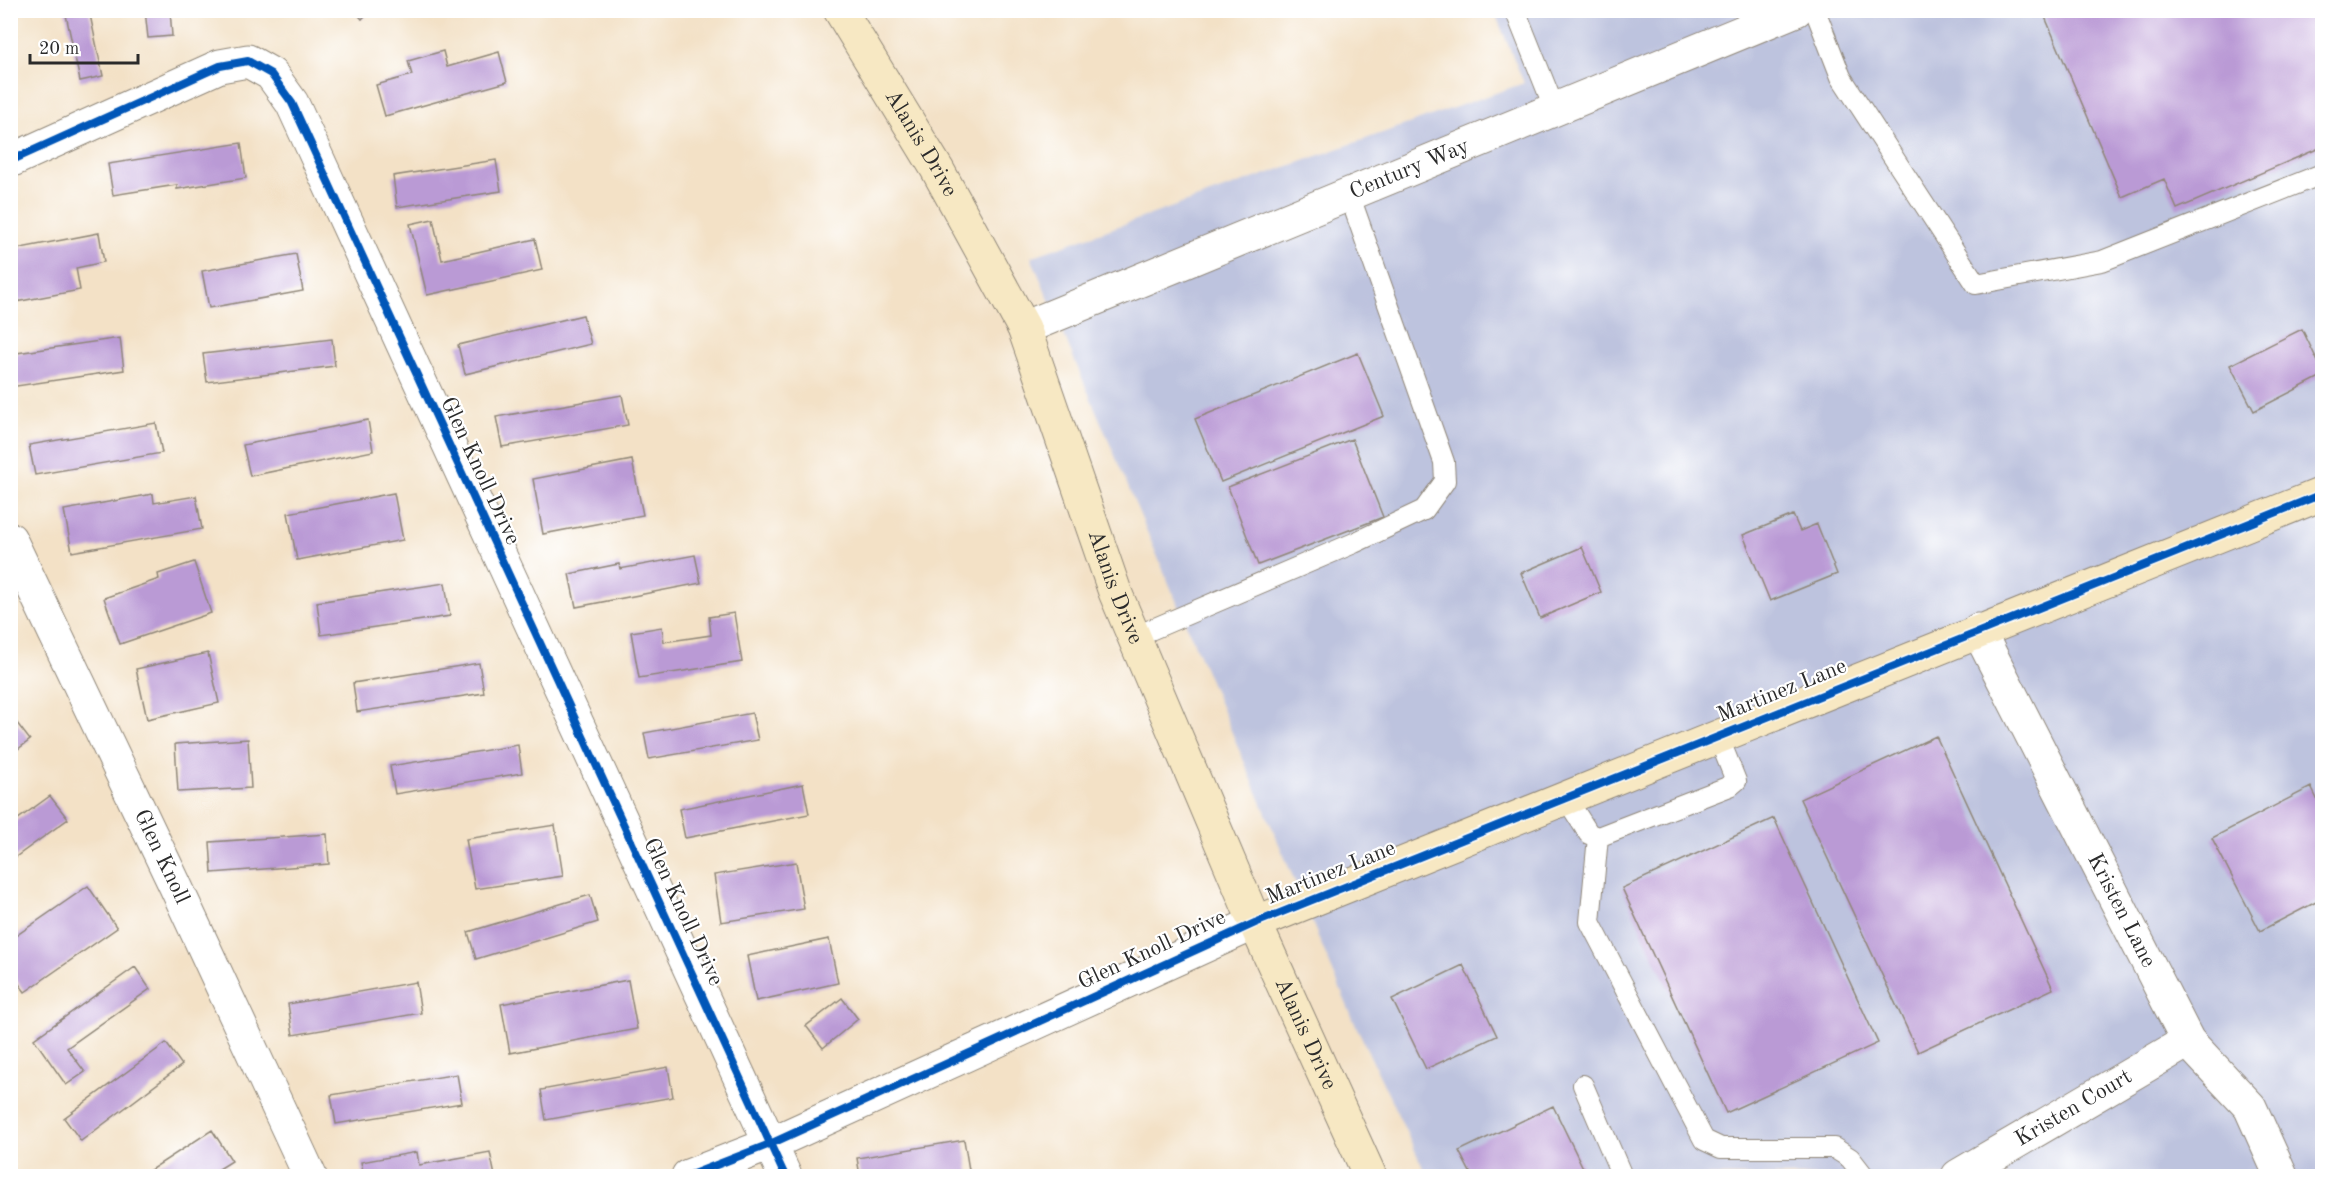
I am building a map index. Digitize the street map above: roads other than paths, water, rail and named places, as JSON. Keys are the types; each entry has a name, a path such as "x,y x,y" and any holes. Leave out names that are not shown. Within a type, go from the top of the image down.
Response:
{"main road":[{"name":"Alanis Drive","path":"840,10 937,169 1024,328 1115,592 1255,923 1370,1176"},
{"name":"Martinez Lane","path":"1255,923 1978,630 2322,494"}],"street":[{"name":"Century Way","path":"1024,328 1796,10"},
{"name":"Glen Knoll Drive","path":"10,161 220,66 248,61 271,74 292,103 785,1176"},
{"name":"Glen Knoll","path":"10,539 310,1176"},
{"name":"Kristen Lane","path":"1978,630 2188,1041 2250,1107 2281,1176"},
{"name":"Glen Knoll Drive","path":"688,1176 770,1144 1255,923"},
{"name":"Kristen Court","path":"1958,1176 2188,1041"}],"lane":[{"path":"1515,10 1555,110"},
{"path":"1815,10 1841,77 1976,284 2102,261 2322,174"},
{"path":"1134,637 1354,543 1424,510 1446,481 1444,462 1349,194"},
{"path":"1566,798 1589,834 1598,837 1730,786 1736,781 1718,736"},
{"path":"1598,837 1590,922 1704,1140 1721,1148 1834,1148 1850,1158 1864,1176"},
{"path":"1583,1085 1622,1176"}]}
